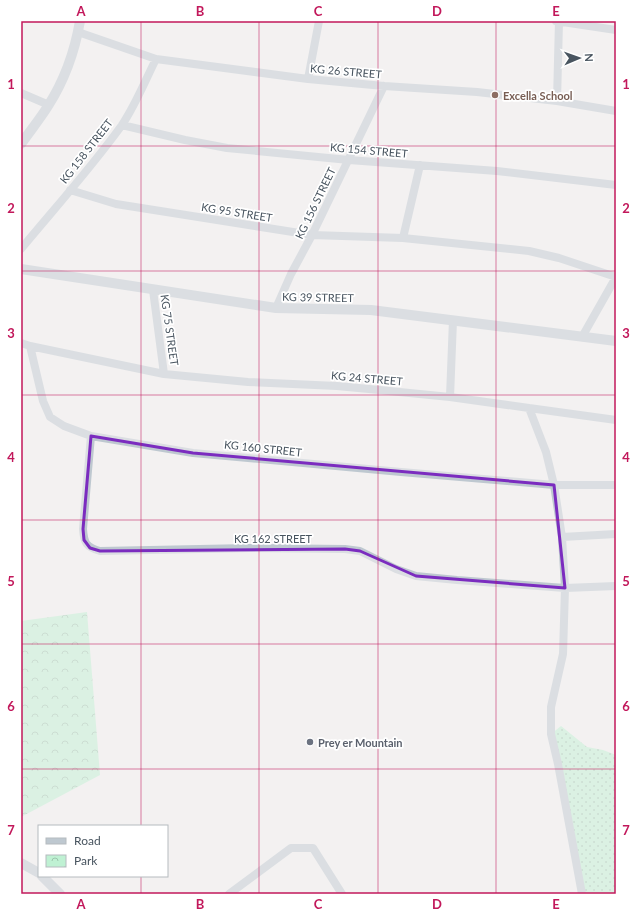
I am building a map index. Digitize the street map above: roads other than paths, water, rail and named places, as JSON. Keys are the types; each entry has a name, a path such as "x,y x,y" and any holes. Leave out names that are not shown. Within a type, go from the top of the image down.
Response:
{"street":[{"path":"21,144 49,105 67,69 80,21"},
{"path":"308,79 319,21"},
{"path":"557,101 558,21 616,30"},
{"name":"KG 26 STREET","path":"78,32 156,59 308,79 477,92 557,101 616,111"},
{"name":"KG 158 STREET","path":"21,249 122,125 140,94 156,59"},
{"name":"KG 156 STREET","path":"276,308 291,274 312,235 384,86"},
{"path":"21,93 49,105"},
{"name":"KG 154 STREET","path":"122,125 227,148 349,160 497,171 616,185"},
{"path":"403,238 420,165"},
{"name":"KG 95 STREET","path":"70,190 116,204 312,235 403,238 529,251 559,258 616,277"},
{"name":"KG 39 STREET","path":"21,269 276,308 371,310 616,341"},
{"path":"582,337 616,277"},
{"name":"KG 75 STREET","path":"153,290 164,374"},
{"path":"450,397 453,320"},
{"name":"KG 24 STREET","path":"21,342 30,346 164,374 248,382 337,386 450,397 616,420"},
{"name":"KG 160 STREET","path":"30,346 42,401 50,417 64,426 91,436 193,453 470,479 554,485 616,485"},
{"path":"528,408 546,452 554,485 562,537 565,588 563,654 551,707 551,734 582,894"},
{"name":"KG 162 STREET","path":"91,436 83,529 84,540 90,548 100,551 345,548 360,551 396,569 416,576 565,588"},
{"path":"562,537 616,534"},
{"path":"565,588 616,586"},
{"path":"229,894 291,848 313,848 342,894"},
{"path":"21,863 38,872"},
{"path":"43,877 60,894"}],"place":[{"name":"Excella School","path":"495,95"},
{"name":"Prey er Mountain","path":"310,742"}]}
